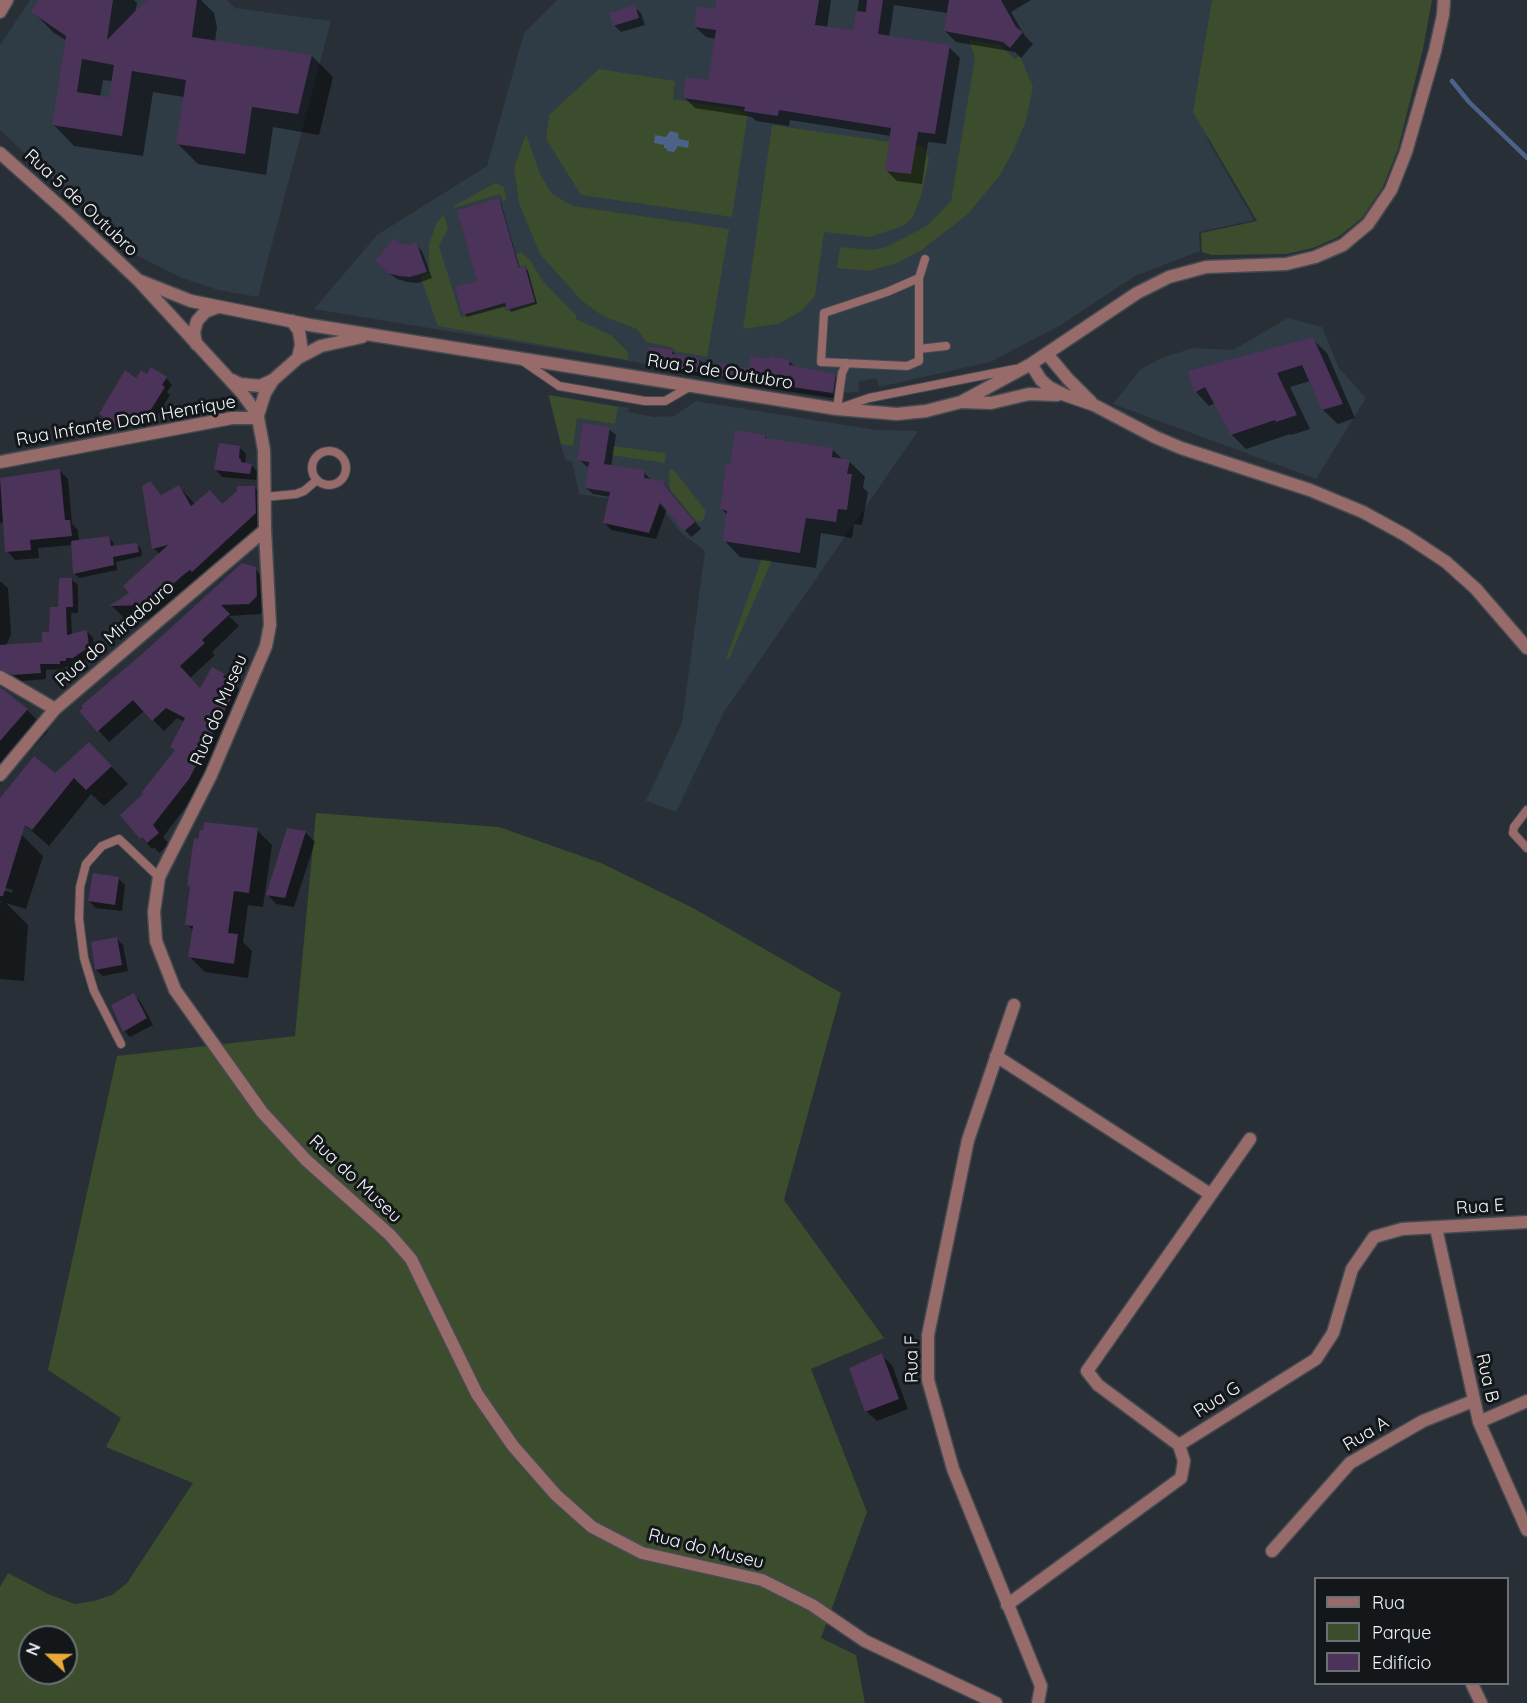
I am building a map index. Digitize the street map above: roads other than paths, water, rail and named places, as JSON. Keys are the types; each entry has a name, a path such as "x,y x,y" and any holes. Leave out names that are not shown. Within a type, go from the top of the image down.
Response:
{"street":[{"path":"0,12 7,0"},
{"name":"Rua 5 de Outubro","path":"292,321 837,409 900,414 926,411 961,402 1028,366 1137,293 1169,277 1206,267 1286,264 1316,257 1343,246 1368,224 1391,190 1406,152 1435,51 1444,0"},
{"name":"Rua 5 de Outubro","path":"0,153 138,280 196,344"},
{"name":"Rua 5 de Outubro","path":"138,280 174,296 218,307"},
{"path":"218,307 292,321 299,331 301,345 298,358 273,380 263,398 258,416 242,393 196,344 194,332 197,321 206,312 218,307"},
{"name":"Rua 5 de Outubro","path":"298,358 321,346 375,335"},
{"path":"1047,354 1094,405"},
{"path":"1028,366 1049,387 1094,405 1155,437 1181,448 1310,490 1363,512 1405,535 1446,562 1476,589 1527,648"},
{"path":"228,378 254,387 273,380"},
{"path":"961,402 991,403 1011,397 1040,393 1065,395"},
{"name":"Rua Infante Dom Henrique","path":"0,462 232,418 258,416"},
{"name":"Rua do Museu","path":"258,416 264,450 270,625 266,646 211,775 159,877 154,912 156,941 175,990 262,1112 306,1160 390,1235 411,1259 477,1394 513,1446 556,1495 592,1527 642,1553 762,1580 812,1605 865,1641 996,1703"},
{"name":"Rua do Miradouro","path":"0,775 55,709 265,530"},
{"path":"0,677 55,709"},
{"name":"Rua F","path":"1014,1005 968,1140 928,1335 928,1380 953,1469 1041,1686 1038,1703"},
{"path":"996,1056 1210,1194"},
{"path":"1007,1605 1181,1478 1184,1461 1179,1445 1098,1385 1087,1371 1250,1139"},
{"name":"Rua E","path":"1436,1228 1527,1222"},
{"name":"Rua G","path":"1179,1445 1316,1359 1333,1333 1352,1269 1374,1237 1402,1229 1436,1228"},
{"name":"Rua B","path":"1436,1228 1479,1422 1527,1530"},
{"name":"Rua A","path":"1272,1551 1350,1463 1423,1421 1473,1401"},
{"path":"1479,1422 1527,1401"},
{"path":"1473,1685 1481,1703"}],"lane":[{"path":"919,278 887,292 824,313 820,362 907,366 919,361 919,278 925,259"},
{"path":"919,349 946,346"},
{"path":"518,358 559,386 645,401 665,401 691,386"},
{"path":"847,363 842,373 837,409 879,396 1028,366"},
{"path":"327,450 341,456 346,470 342,479 328,485 317,480 312,468 318,454 327,450"},
{"path":"265,497 296,494 304,491 317,480"},
{"path":"1527,810 1514,827 1513,833 1527,848"},
{"path":"121,1044 94,991 84,958 79,919 80,887 86,864 102,846 119,839 159,877"}],"water":[{"path":"670,131 678,133 679,139 689,141 688,148 678,146 674,152 667,151 664,145 654,143 655,135 666,137"}],"waterway":[{"path":"1452,81 1469,102 1527,158"}]}
